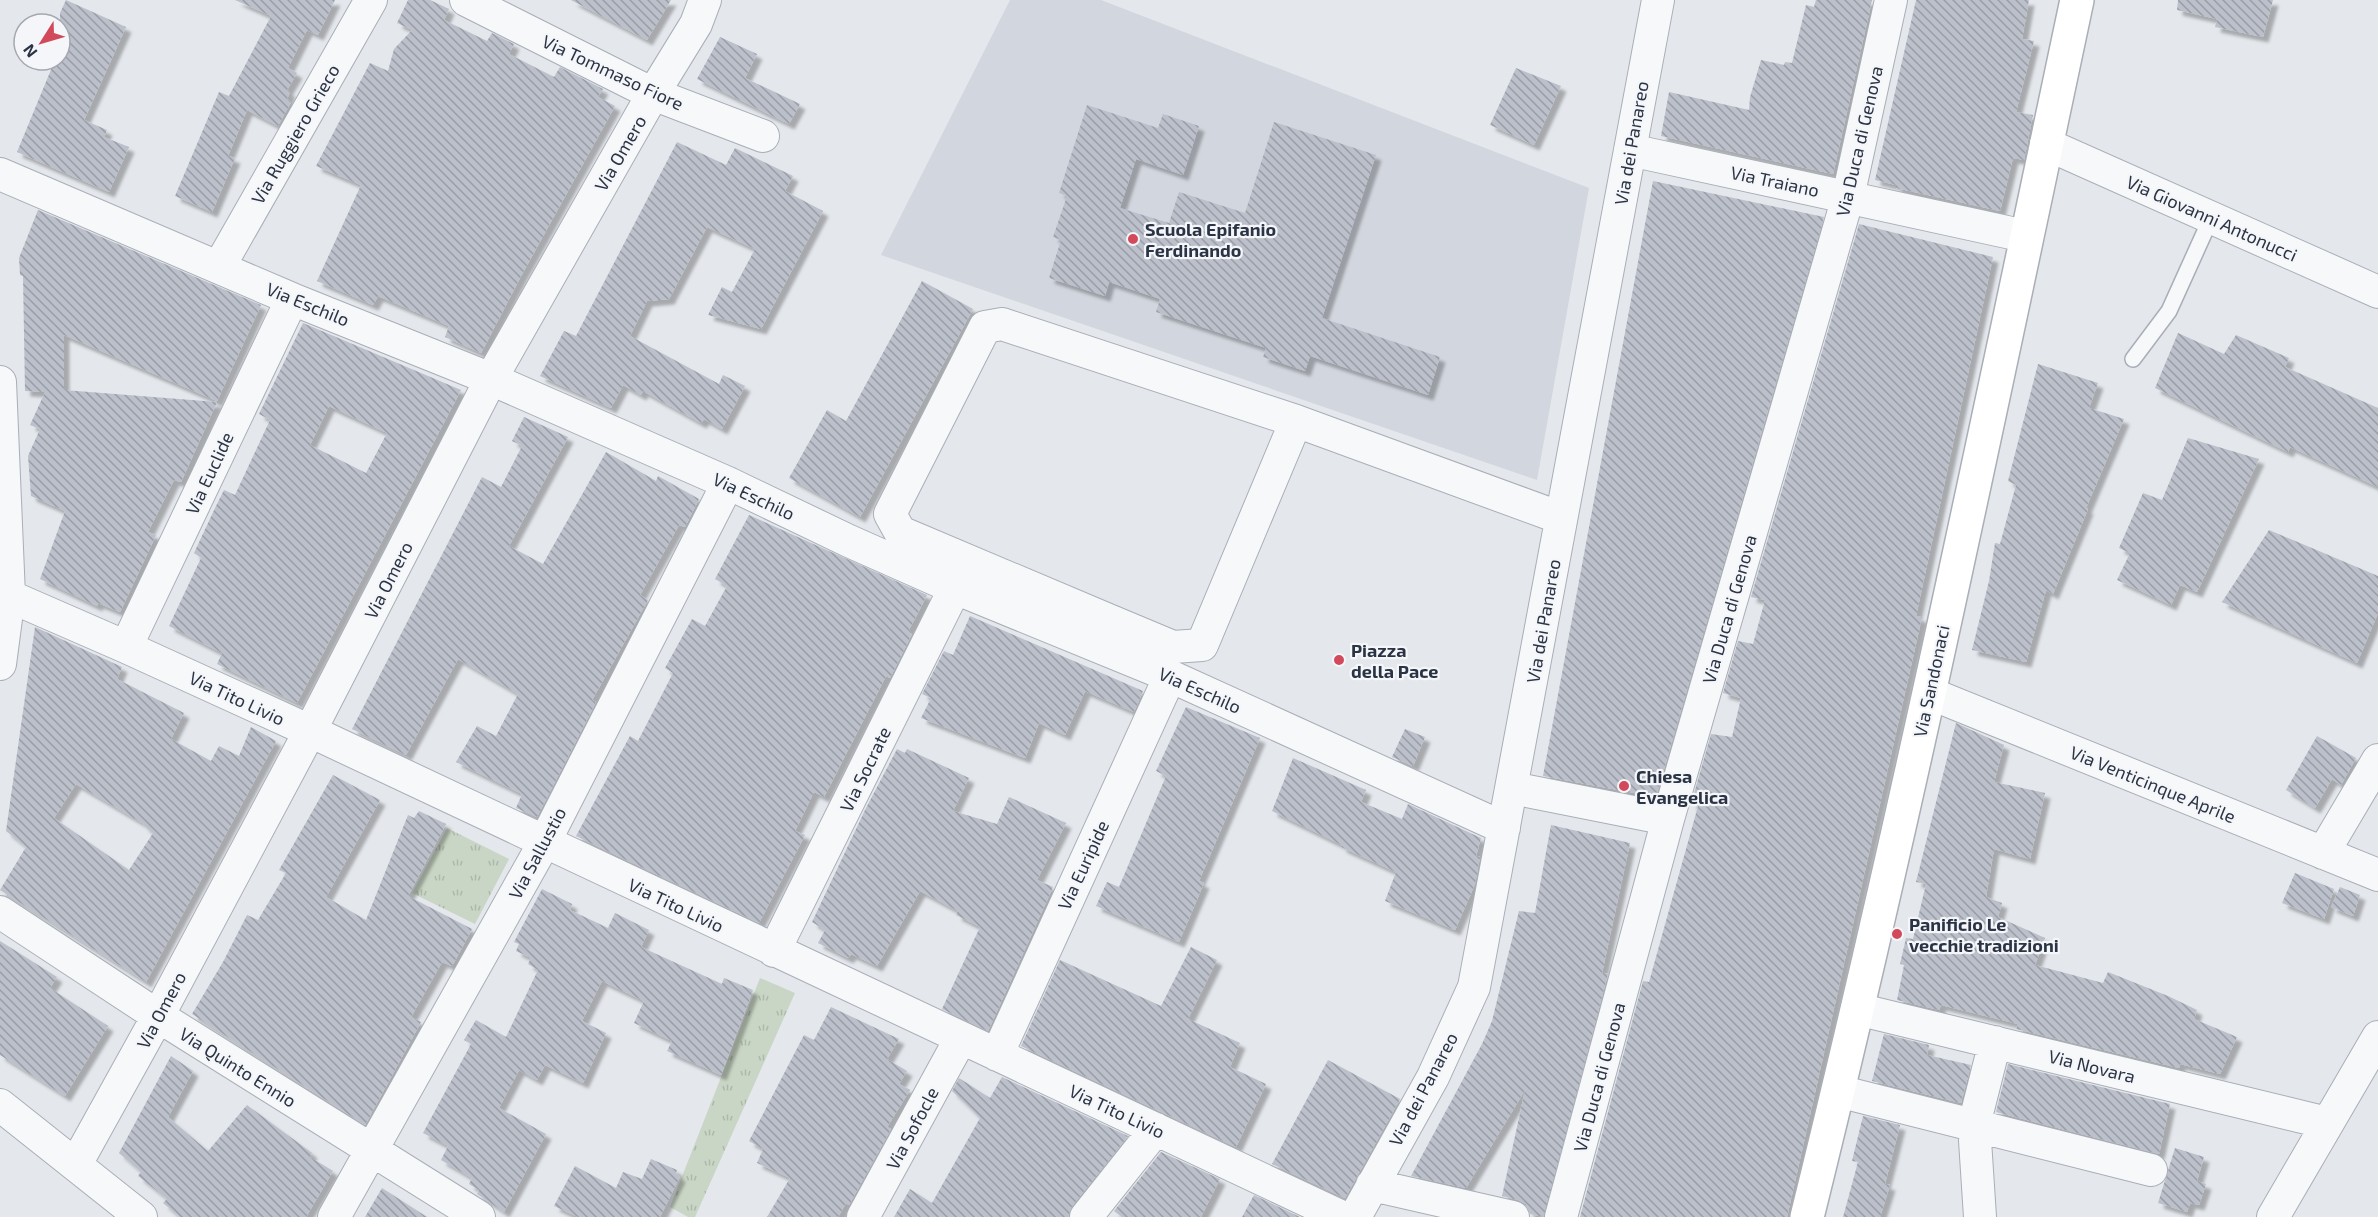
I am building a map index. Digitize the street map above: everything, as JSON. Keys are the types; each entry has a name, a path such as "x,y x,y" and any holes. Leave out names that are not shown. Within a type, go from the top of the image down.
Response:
{"main road":[{"name":"Via Sandonaci","path":"1807,1217 1929,693 2077,0"}],"street":[{"name":"Via Ruggiero Grieco","path":"219,267 371,0"},
{"name":"Via Tommaso Fiore","path":"466,0 653,94 763,136"},
{"name":"Via Omero","path":"76,1164 310,731 492,379 653,94 696,24 705,0"},
{"name":"Via dei Panareo","path":"1355,1217 1433,1077 1474,987 1658,0"},
{"name":"Via Duca di Genova","path":"1561,1217 1668,819 1848,197 1891,0"},
{"name":"Via Giovanni Antonucci","path":"2046,144 2378,292"},
{"name":"Via Traiano","path":"1630,150 2025,236"},
{"name":"Via Eschilo","path":"0,174 292,298 492,379 728,483 849,541 955,588 1099,631 1170,676 1504,828"},
{"name":"Via Euclide","path":"126,647 292,298"},
{"path":"1296,421 1202,645 1173,647 1099,631 900,532 890,514 985,327 1002,324 1296,421 1562,518"},
{"path":"0,382 9,596 0,664"},
{"name":"Via Sallustio","path":"334,1217 544,843 728,483"},
{"name":"Via Socrate","path":"774,951 955,588"},
{"name":"Via Tito Livio","path":"9,596 310,731 1342,1217"},
{"name":"Via Euripide","path":"997,1055 1170,676"},
{"name":"Via Venticinque Aprile","path":"1929,693 2378,875"},
{"path":"2323,853 2378,760"},
{"path":"1512,789 1668,819"},
{"name":"Via Quinto Ennio","path":"0,912 158,1016 478,1217"},
{"name":"Via Novara","path":"1857,1008 2327,1123"},
{"path":"2272,1217 2378,1037"},
{"name":"Via Sofocle","path":"863,1217 960,1038"},
{"path":"1980,1217 1974,1125 1995,1042"},
{"path":"1838,1091 2151,1170"},
{"path":"0,1105 141,1217"},
{"path":"1086,1217 1156,1130"},
{"path":"1371,1185 1513,1217"}],"lane":[{"path":"2133,359 2169,311 2211,218"}],"shaded area":[{"path":"1010,0 1101,0 1589,188 1537,480 881,255"}],"green space":[{"path":"447,828 509,859 475,924 412,893"},
{"path":"760,978 795,993 695,1217 688,1217 670,1207"}],"building":[{"path":"66,0 126,27 84,120 107,130 104,137 129,147 109,192 17,152 50,72 72,72 72,12 60,12"},
{"path":"235,0 335,0 318,35 307,30 288,68 297,73 287,90 290,92 287,99 291,102 278,126 247,110 228,156 235,158 212,212 175,196 219,92 229,96 271,16"},
{"path":"408,0 430,0 449,9 444,20 487,41 492,33 514,44 509,54 554,77 560,67 603,89 598,97 615,106 481,353 445,337 449,326 378,296 373,305 317,281 361,185 316,166 370,63 388,71 394,49 412,30 397,23"},
{"path":"571,0 671,0 647,40"},
{"path":"1816,0 1872,0 1833,174 1661,136 1669,92 1749,110 1750,97 1761,60 1784,65 1785,62 1792,63 1806,5 1814,7"},
{"path":"1916,0 2029,0 2022,39 2034,41 2016,112 2033,115 2024,160 2013,158 2000,211 1896,188 1896,185 1875,180"},
{"path":"2178,0 2273,0 2263,37 2215,27 2217,19 2177,10"},
{"path":"720,37 757,54 745,78 800,104 789,124 697,79"},
{"path":"1516,68 1561,86 1534,145 1490,125"},
{"name":"Scuola Epifanio Ferdinando","path":"1087,105 1158,128 1163,114 1199,126 1183,175 1136,159 1120,208 1169,223 1179,192 1245,213 1274,122 1376,155 1322,318 1440,357 1428,395 1310,356 1305,371 1263,357 1266,348 1156,312 1160,299 1109,282 1105,296 1049,278 1061,240 1053,237 1067,196 1059,193"},
{"path":"677,142 726,165 735,148 793,176 785,191 823,211 761,329 708,315 722,287 732,292 755,249 707,227 669,299 647,301 630,336 719,384 723,375 745,386 722,429 704,419 701,423 643,391 641,395 623,385 611,408 540,376 564,331 576,336"},
{"path":"1653,181 1824,217 1656,797 1543,776"},
{"path":"38,210 261,305 217,401 64,335 64,390 217,402 181,482 174,480 148,532 156,535 120,612 98,603 97,606 40,579 65,511 31,496 28,456 40,429 30,425 45,392 25,391 23,276 20,275 19,258"},
{"path":"1859,224 1993,257 1916,616 1922,617 1787,1217 1580,1217 1643,981 1649,982 1698,806 1691,804 1711,734 1732,737 1741,698 1723,693 1738,641 1753,644 1765,600 1751,597"},
{"path":"922,281 973,309 860,517 789,478 827,410 846,421"},
{"path":"303,323 461,390 297,703 217,664 222,653 169,626 201,558 194,553 215,508 224,490 235,495 270,420 259,414","holes":["329,406 387,433 366,473 310,445"]},
{"path":"2178,333 2224,354 2236,335 2289,358 2285,367 2378,408 2378,487 2290,447 2288,452 2155,388"},
{"path":"2038,364 2098,383 2089,408 2124,419 2053,594 2046,590 2026,662 1972,650 1989,581 1995,543 2000,544 2016,485 2008,481"},
{"path":"524,417 568,437 509,546 543,564 606,452 656,481 658,476 699,499 685,527 679,525 640,595 648,600 592,700 596,702 537,817 516,808 522,794 456,762 477,726 496,736 518,694 458,659 406,755 352,729 482,477 501,487 522,446 512,441"},
{"path":"2188,438 2259,459 2197,592 2180,585 2171,605 2117,580 2130,553 2119,548 2143,493 2162,500"},
{"path":"749,515 927,595 908,632 912,634 890,678 886,676 824,797 814,792 795,831 805,835 759,923 576,836 630,736 638,741 673,673 665,668 692,619 705,626 727,586 715,579"},
{"path":"2269,530 2378,576 2378,613 2357,663 2222,602"},
{"path":"970,616 1143,691 1134,712 1085,691 1065,735 1039,723 1025,758 921,718 931,698 922,694 944,651 953,655"},
{"path":"35,627 122,667 117,679 184,713 171,739 211,761 219,746 239,756 251,727 276,741 146,982 0,890 26,847 6,831","holes":["76,784 144,824 153,833 129,870 54,818"]},
{"path":"1186,707 1260,738 1199,881 1204,883 1179,942 1096,906 1107,882 1119,887 1166,776 1156,771"},
{"path":"1956,723 2004,745 1994,782 2045,793 2030,859 1994,849 1986,897 2002,903 1998,917 2045,938 2035,965 2103,983 2108,972 2197,1010 2194,1019 2237,1037 2220,1074 2180,1064 2179,1068 2016,1029 2018,1024 1941,1005 1939,1010 1897,1000 1904,965 1900,964 1906,938 1913,939 1926,884 1916,882"},
{"path":"1405,729 1425,737 1413,766 1392,757"},
{"path":"2317,736 2356,758 2341,785 2332,779 2315,808 2286,790"},
{"path":"897,749 905,753 907,749 969,778 953,811 997,824 1009,797 1066,823 1037,880 1053,887 988,1031 942,1009 980,927 956,915 958,911 920,891 877,966 851,954 848,958 818,943 825,930 812,922 865,810"},
{"path":"1293,758 1366,790 1361,802 1402,819 1408,804 1481,838 1476,856 1480,857 1475,884 1455,930 1385,901 1396,872 1341,847 1342,845 1272,811"},
{"path":"333,775 380,800 326,897 366,920 408,815 414,818 419,811 446,824 408,896 472,929 452,966 442,962 411,1017 421,1022 365,1125 192,1014 223,962 247,915 258,920 286,873 279,870"},
{"path":"1551,825 1630,843 1602,973 1608,974 1544,1217 1530,1214 1526,1204 1518,1200 1502,1196 1525,1090 1466,1188 1411,1176 1492,1021 1519,911 1535,913"},
{"path":"2295,873 2334,889 2324,919 2282,903"},
{"path":"2340,887 2360,895 2353,916 2331,907"},
{"path":"542,889 572,904 570,910 608,928 615,913 649,930 641,947 722,984 724,978 753,990 721,1075 667,1051 672,1041 634,1023 644,1001 602,981 582,1021 606,1033 583,1083 545,1065 537,1080 519,1070 499,1108 546,1134 504,1212 477,1194 479,1190 469,1184 472,1178 441,1160 448,1146 423,1133 471,1044 464,1040 476,1020 506,1037 538,970 528,964 531,958 516,951 519,944 514,942"},
{"path":"0,941 57,977 50,988 108,1026 65,1096 0,1055"},
{"path":"1191,947 1217,960 1188,1019 1240,1043 1230,1067 1266,1084 1236,1147 1021,1046 1060,960 1161,1006"},
{"path":"831,1007 899,1039 887,1059 907,1071 899,1084 910,1090 887,1127 891,1129 849,1205 846,1203 838,1217 767,1217 790,1178 757,1163 763,1149 749,1141 804,1035 814,1040"},
{"path":"1884,1034 1929,1045 1927,1055 1971,1065 1961,1103 1872,1081"},
{"path":"171,1056 193,1071 168,1117 208,1151 247,1105 312,1153 310,1157 333,1171 306,1217 180,1217 163,1203 167,1199 138,1176 141,1172 119,1153"},
{"path":"1328,1060 1400,1099 1345,1198 1272,1164"},
{"path":"2008,1064 2170,1104 2159,1154 1996,1112"},
{"path":"1002,1077 1128,1136 1072,1206 1068,1217 894,1217 910,1189 932,1203 980,1118 952,1091 959,1078 990,1098"},
{"path":"1863,1116 1900,1125 1885,1184 1890,1185 1880,1217 1843,1217 1858,1162 1852,1161"},
{"path":"2175,1148 2204,1157 2197,1181 2206,1184 2199,1205 2190,1203 2187,1212 2158,1203"},
{"path":"1161,1152 1220,1179 1201,1217 1122,1217 1114,1211"},
{"path":"651,1159 677,1170 676,1173 680,1177 660,1217 578,1217 554,1206 575,1166 616,1188 623,1172 642,1179"},
{"path":"382,1188 427,1217 365,1217"},
{"path":"1254,1195 1300,1217 1242,1217"}],"place":[{"name":"Scuola Epifanio Ferdinando","path":"1133,239"},
{"name":"Piazza della Pace","path":"1339,660"},
{"name":"Chiesa Evangelica","path":"1624,786"},
{"name":"Panificio Le vecchie tradizioni","path":"1897,934"}]}
